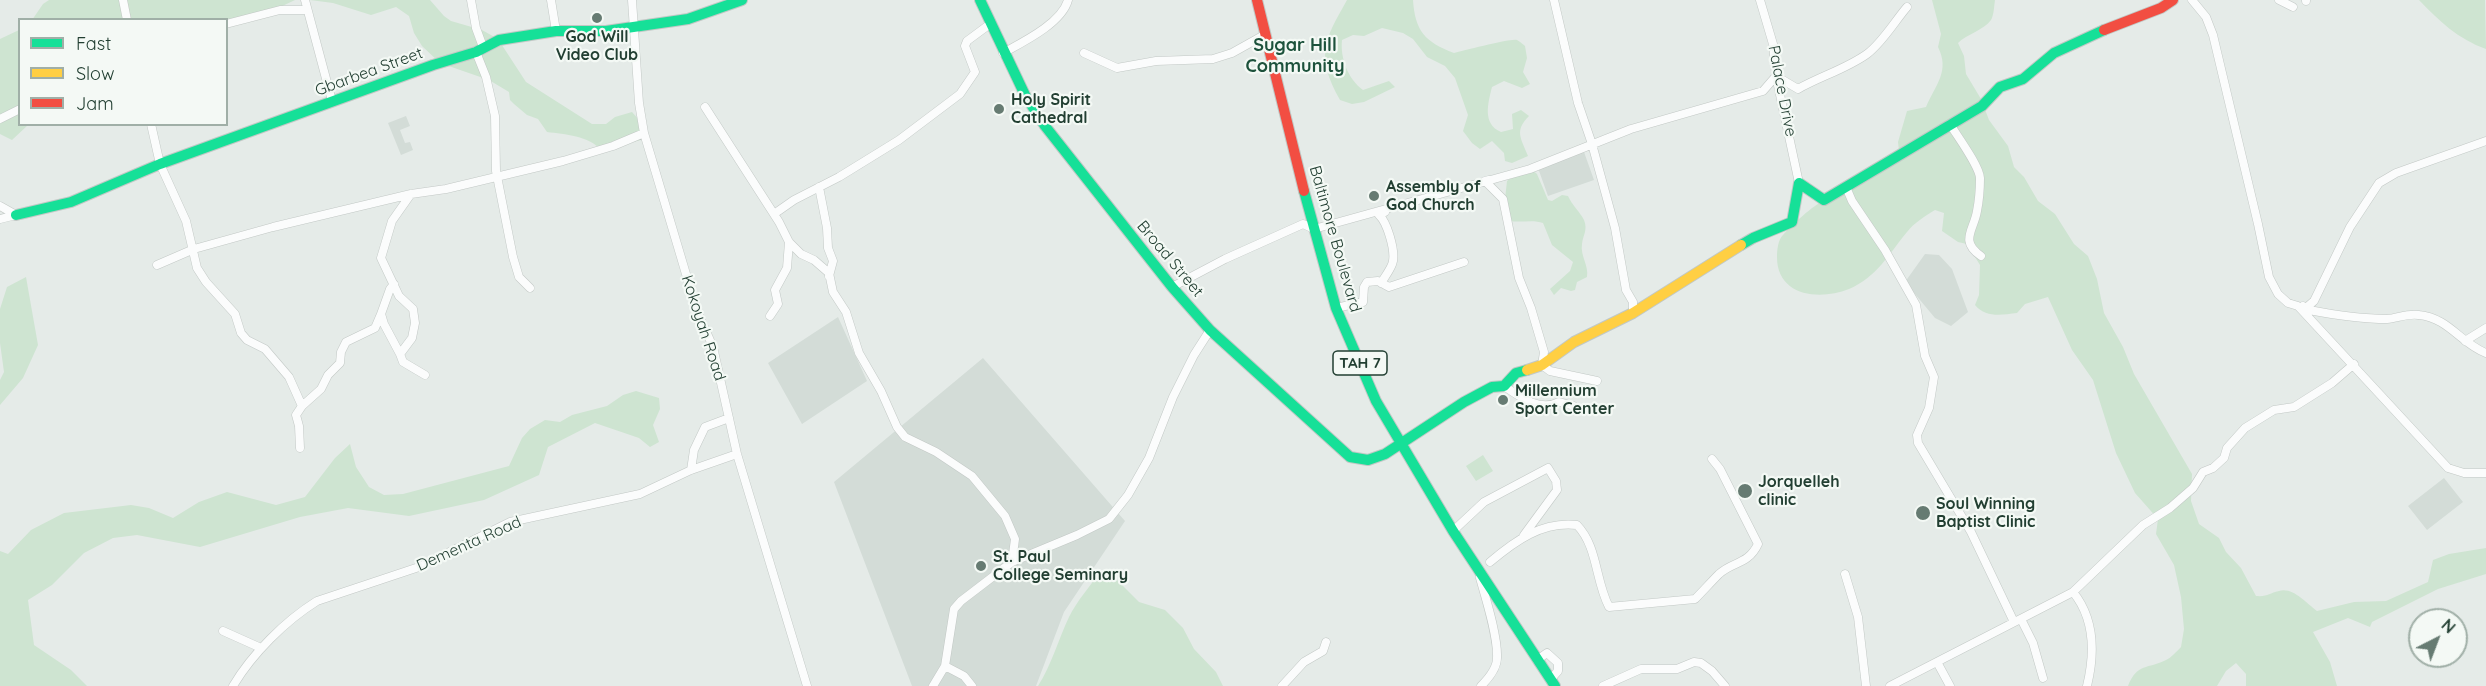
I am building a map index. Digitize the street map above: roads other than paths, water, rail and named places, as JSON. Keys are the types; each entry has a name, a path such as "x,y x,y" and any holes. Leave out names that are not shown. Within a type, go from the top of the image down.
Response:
{"main road":[{"name":"Gbarbea Street","path":"16,215 40,213 119,184 160,164 479,50 499,40 556,31 606,31 688,19 742,0"},
{"name":"Broad Street","path":"980,0 1003,53 1025,95 1045,126 1172,287 1210,330 1350,457 1368,460 1385,454 1399,442 1474,397 1492,387 1504,386 1516,373 1542,364 1575,342 1633,313 1753,238 1792,222 1799,183"},
{"name":"Baltimore Boulevard","path":"1257,0 1336,308 1376,401 1453,531 1552,683"},
{"path":"1799,183 1824,200 1982,106 2000,87 2023,79 2054,53 2091,34 2161,8 2173,0"}],"street":[{"path":"123,0 127,18"},
{"path":"305,0 332,101"},
{"path":"471,0 479,50 495,116 497,176 513,257 519,278 530,288"},
{"path":"551,0 556,31"},
{"name":"Kokoyah Road","path":"633,0 639,103 644,133 697,311 713,347 737,454 807,686"},
{"path":"1003,53 1031,38 1062,12 1068,0"},
{"path":"1554,0 1578,103 1615,228 1626,290 1633,302 1633,313"},
{"path":"1556,9 1563,0"},
{"name":"Palace Drive","path":"1760,0 1773,44 1776,76 1799,183"},
{"path":"2192,0 2206,17 2213,35 2257,216 2269,277 2278,294 2288,303 2309,310 2362,319 2419,315 2448,324 2471,347 2486,352"},
{"path":"2279,0 2293,6"},
{"path":"1172,287 1225,259 1303,224 1314,229 1505,176 1548,162 1631,129 1762,91 1776,76 1798,89 1819,77 1844,68 1869,53 1907,7"},
{"path":"228,23 280,10 306,10"},
{"path":"774,214 899,141 960,94 975,72 965,46 967,41 990,24"},
{"path":"1084,53 1117,68 1156,61 1213,59 1232,53 1266,34"},
{"path":"705,107 774,214 789,242 801,254 814,260 829,276"},
{"path":"0,119 18,110"},
{"path":"1950,124 1980,175 1977,211 1970,231 1970,243 1973,250 1981,256"},
{"path":"151,126 160,164 186,220 197,268 206,282 235,314 241,333 247,340 265,349 275,358 289,377 302,406"},
{"path":"157,265 194,249 313,216 411,194 446,189 563,160 613,146 644,133"},
{"path":"2302,306 2314,301 2350,227 2379,183 2396,173 2486,141"},
{"path":"1505,176 1485,181 1503,199 1519,278 1544,352 1542,364 1550,371 1597,381"},
{"path":"819,187 827,228 828,248 833,261 829,276 833,292 846,312 859,353 881,391 897,427 912,442 936,452 963,470 985,491 1010,525 1015,548 1012,562"},
{"path":"1846,187 1852,201 1885,250 1916,306 1924,356 1934,377 1929,408 1917,435 1918,443 1939,482 1971,532 2018,621 2033,643 2043,678"},
{"path":"400,354 412,338 415,323 413,309 399,296 381,258 392,221 411,194"},
{"path":"1381,283 1391,267 1394,255 1385,220 1379,215 1403,205"},
{"path":"0,206 16,215"},
{"name":"Gbarbea Street","path":"0,219 16,215"},
{"path":"770,316 778,304 776,290 787,268 789,242"},
{"path":"1336,308 1363,302 1365,283 1378,281 1389,287 1464,262"},
{"path":"300,448 297,415 302,406 321,389 328,375 340,363 341,352 346,342 375,328 394,284"},
{"path":"2302,306 2448,468 2463,473 2486,473"},
{"path":"381,314 403,362 424,375"},
{"path":"2465,341 2486,328"},
{"path":"933,686 945,666 954,609 961,601 1012,562 1109,519 1128,495 1149,458 1173,397 1194,355 1210,330"},
{"path":"1890,686 2073,592 2143,525 2170,508 2193,488 2203,472 2213,468 2224,458 2227,448 2245,428 2274,410 2294,407 2332,383 2354,364"},
{"path":"1504,386 1527,402 1552,406 1559,402 1574,406"},
{"path":"691,470 694,450 705,427 729,418"},
{"name":"Dementa Road","path":"233,686 261,648 304,609 317,601 419,567 510,522 640,494 691,470 737,454"},
{"path":"1521,538 1551,526 1577,525 1589,541 1601,589 1610,607 1695,599 1721,572 1753,554 1758,544 1712,459"},
{"path":"1453,531 1484,502 1548,468 1556,481 1557,490 1521,538 1490,562"},
{"path":"1477,568 1487,602 1497,659 1488,680 1481,686"},
{"path":"1845,574 1857,617 1866,686"},
{"path":"2073,592 2082,603 2090,622 2092,651 2087,686"},
{"path":"223,631 261,648"},
{"path":"1282,686 1304,662 1323,651 1326,642"},
{"path":"1537,660 1547,653 1558,663 1558,671 1552,683"},
{"path":"1603,686 1641,669 1677,669 1694,662 1701,663 1712,671 1725,686"},
{"path":"1937,662 1950,686"},
{"path":"945,666 964,676 972,686"}],"place":[{"name":"God Will Video Club","path":"597,18"},
{"name":"Holy Spirit Cathedral","path":"999,109"},
{"name":"Assembly of God Church","path":"1374,196"},
{"name":"Millennium Sport Center","path":"1503,400"},
{"name":"Jorquelleh clinic","path":"1745,491"},
{"name":"Soul Winning Baptist Clinic","path":"1923,513"},
{"name":"St. Paul College Seminary","path":"981,566"}],"district":[{"name":"Sugar Hill Community","path":"1295,56"}]}
